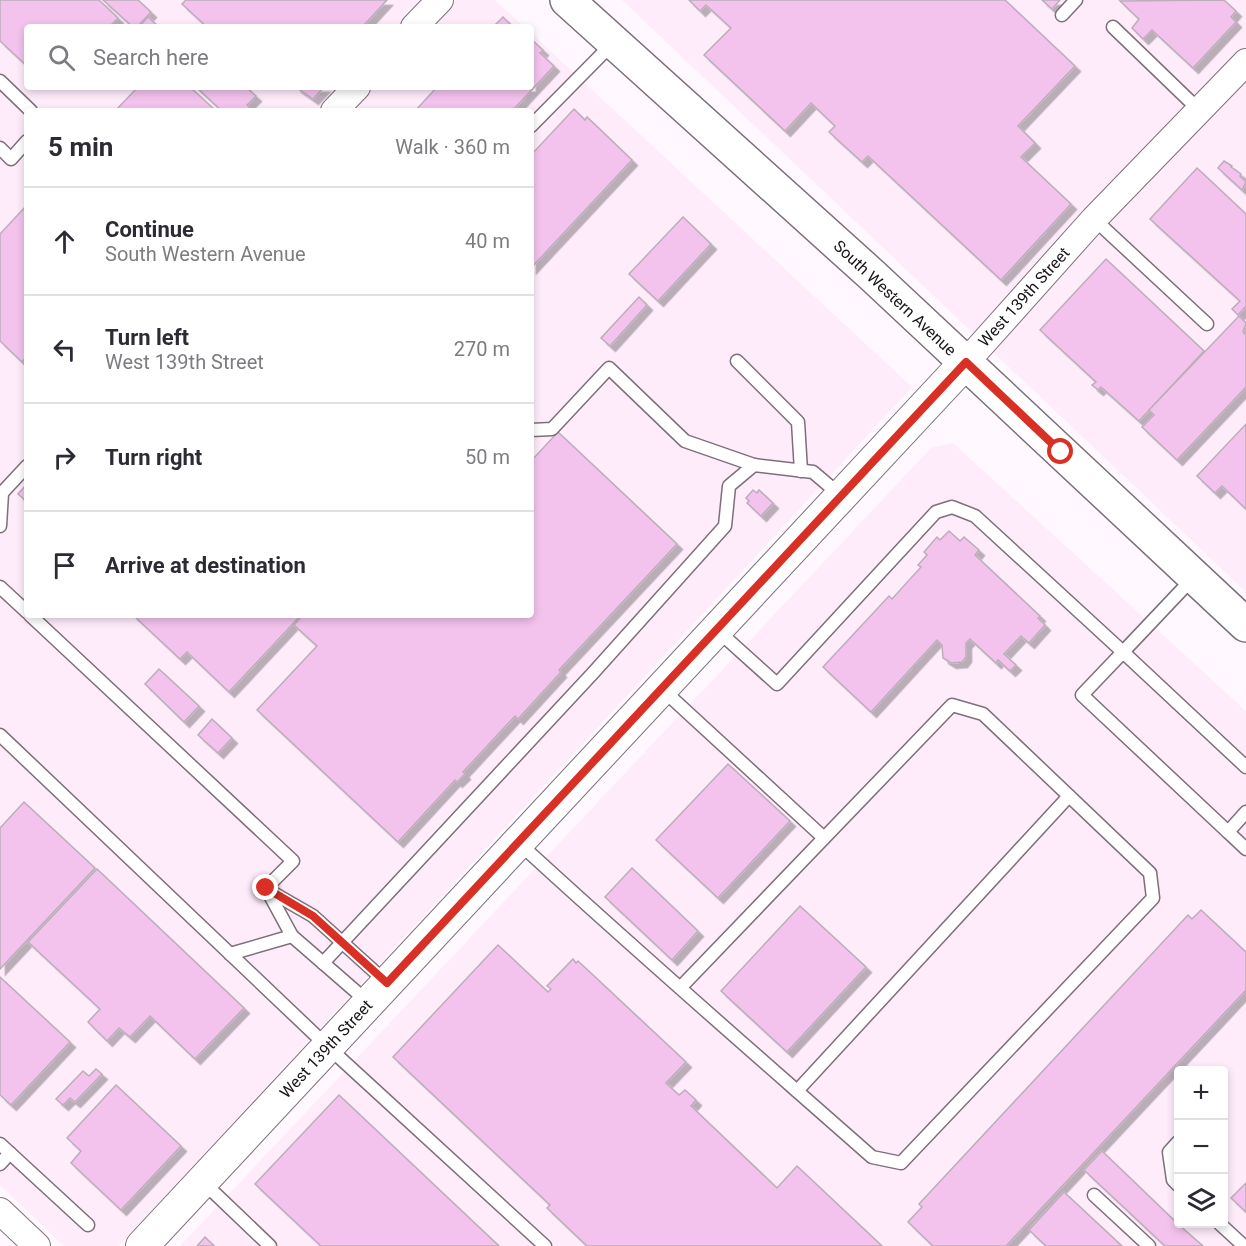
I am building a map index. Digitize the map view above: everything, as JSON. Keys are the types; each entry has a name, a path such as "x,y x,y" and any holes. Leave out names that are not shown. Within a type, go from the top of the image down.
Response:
{"main road":[{"name":"South Western Avenue","path":"567,0 966,362 1246,625"}],"street":[{"path":"417,24 440,0"},
{"name":"West 139th Street","path":"142,1246 518,842 673,698 716,630 966,362 1094,219 1246,62"},
{"path":"337,108 354,90"},
{"path":"0,1211 37,1246"}],"lane":[{"path":"1062,15 1076,0"},
{"path":"1113,27 1199,110"},
{"path":"534,123 614,42"},
{"path":"0,81 28,108"},
{"path":"0,148 11,159 24,144"},
{"path":"1094,219 1207,324"},
{"path":"737,361 798,422 801,471"},
{"path":"534,430 552,429 609,368 685,441 754,465 813,472 841,496"},
{"path":"323,963 725,526 729,486 754,465"},
{"path":"0,526 2,493 24,469"},
{"path":"716,630 777,684 936,512 952,507 975,516 1246,767"},
{"path":"1194,576 1082,695 1246,849"},
{"path":"0,587 24,610"},
{"path":"32,618 293,861 266,888"},
{"path":"673,698 824,838"},
{"path":"518,842 680,988 872,1157 901,1163 1153,898 1150,873 984,714 952,705 680,988"},
{"path":"0,735 328,1047 545,1246"},
{"path":"797,1092 1069,796"},
{"path":"1228,832 1246,812"},
{"path":"266,888 313,916 342,942 378,993"},
{"path":"266,888 292,936 323,963 378,993"},
{"path":"230,954 292,936"},
{"path":"0,1144 88,1225"},
{"path":"1174,1147 1169,1152 1174,1181"},
{"path":"0,1164 10,1153"},
{"path":"202,1181 270,1246"},
{"path":"1094,1196 1149,1246"},
{"path":"1224,1228 1244,1246"}],"shaded area":[{"path":"0,0 495,0 521,24 24,24 24,90 534,90 534,36 912,387 119,1246 64,1246 0,1185"},
{"path":"622,0 1246,0 1246,592"},
{"path":"953,443 1246,711 1246,1246 180,1246 931,448"}],"building":[{"path":"0,0 99,0 118,18 112,24 24,24 24,63 0,41"},
{"path":"103,0 138,0 151,12 140,24 130,24"},
{"path":"186,0 387,0 365,24 204,24 182,4"},
{"path":"689,0 1005,0 1075,66 1018,126 1035,143 1021,157 1071,204 1001,280 868,156 862,162 829,132 835,126 811,103 785,131 704,55 731,28 706,5 700,11"},
{"path":"1042,0 1060,0 1052,9"},
{"path":"1224,0 1236,11 1231,17 1236,22 1193,68 1152,30 1143,39 1132,28 1139,19 1120,1"},
{"path":"148,17 156,24 142,24"},
{"path":"503,17 510,24 496,24"},
{"path":"534,42 543,50 540,53 554,66 534,87"},
{"path":"135,90 193,90 213,108 118,108"},
{"path":"199,90 249,90 256,96 247,105 250,108 219,108"},
{"path":"300,90 321,90 313,99"},
{"path":"434,90 532,90 515,108 418,108"},
{"path":"574,109 585,120 587,117 632,160 534,265 534,152"},
{"path":"1224,161 1241,174 1240,176 1246,182 1242,190 1218,168"},
{"path":"1197,168 1246,214 1246,306 1238,315 1232,309 1240,301 1150,219"},
{"path":"24,208 24,360 22,362 0,341 0,234"},
{"path":"683,217 711,244 658,301 629,274"},
{"path":"1106,259 1204,351 1139,421 1101,387 1098,390 1092,385 1096,382 1040,330"},
{"path":"639,297 647,305 610,346 601,338"},
{"path":"1239,316 1246,323 1243,332 1246,335 1246,387 1177,460 1142,427 1154,415 1149,410"},
{"path":"1246,424 1246,509 1222,486 1215,493 1197,476"},
{"path":"558,432 677,544 559,670 561,672 518,719 515,716 463,772 465,774 457,782 455,780 398,842 257,710 317,646 294,625 300,618 534,618 534,458"},
{"path":"24,487 24,499 18,494"},
{"path":"753,490 757,493 759,490 773,503 761,516 747,503 749,501 746,498"},
{"path":"949,531 960,541 964,537 979,550 975,555 1040,616 1038,618 1045,625 1029,643 1021,636 1004,654 1016,665 1010,671 998,660 996,663 970,639 966,643 966,657 962,662 951,663 943,658 942,645 937,640 871,712 823,667 889,596 892,599 921,567 918,565 927,555 924,552 937,537 940,540"},
{"path":"136,618 298,618 229,692 187,652 180,659"},
{"path":"159,669 199,706 184,722 145,684"},
{"path":"212,719 232,738 218,753 198,735"},
{"path":"728,764 790,821 718,898 656,840"},
{"path":"24,802 95,868 0,969 0,828"},
{"path":"632,868 698,931 672,960 605,897"},
{"path":"97,869 244,1008 195,1059 150,1016 130,1037 119,1028 107,1041 88,1022 100,1009 28,942"},
{"path":"800,906 866,967 787,1052 721,991"},
{"path":"1201,910 1246,952 1246,990 1006,1246 933,1246 908,1222 922,1207 919,1204 1188,915 1192,919"},
{"path":"498,945 548,992 551,989 547,986 573,959 576,963 578,961 686,1062 666,1083 679,1095 685,1090 696,1100 691,1106 777,1188 797,1166 882,1246 587,1246 547,1208 550,1205 393,1057"},
{"path":"0,977 70,1042 11,1105 0,1095"},
{"path":"96,1069 102,1074 75,1102 70,1098 63,1105 56,1099 83,1071 89,1076"},
{"path":"116,1085 181,1146 121,1210 71,1163 81,1151 67,1138"},
{"path":"339,1095 499,1246 321,1246 255,1184"},
{"path":"1102,1151 1174,1220 1174,1228 1183,1228 1203,1246 1165,1246 1084,1170"},
{"path":"1246,1183 1246,1212 1231,1198"},
{"path":"1064,1192 1122,1246 1046,1246 1029,1230"},
{"path":"205,1237 214,1246 197,1246"}],"route":[{"path":"266,888 313,916 387,983 966,362 1061,452"}]}
